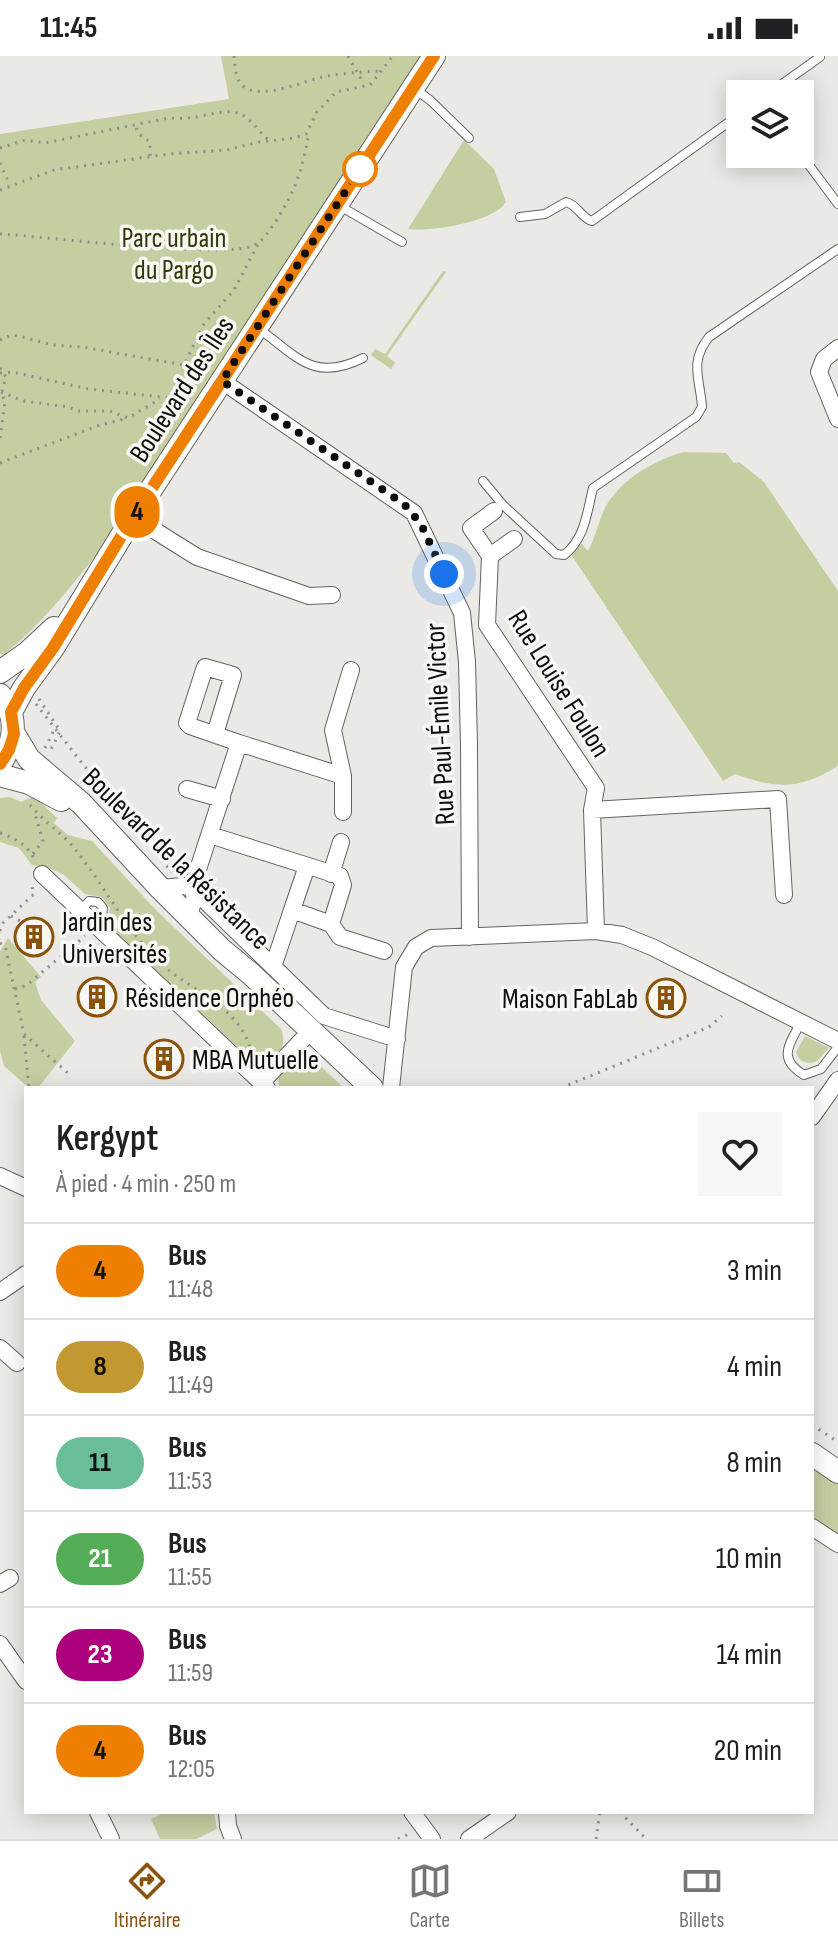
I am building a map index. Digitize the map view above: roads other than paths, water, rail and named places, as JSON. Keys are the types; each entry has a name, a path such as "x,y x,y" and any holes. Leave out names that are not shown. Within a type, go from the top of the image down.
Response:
{"main road":[{"name":"Boulevard des Îles","path":"0,764 9,750 8,714 434,56"},
{"name":"Boulevard des Îles","path":"0,672 43,639 85,595"},
{"name":"Boulevard de la Résistance","path":"8,714 25,755 56,796 196,942 303,1039 363,1086"},
{"name":"Boulevard de la Résistance","path":"0,775 39,771 177,885 188,917 363,1086"},
{"path":"814,1455 838,1472"}],"street":[{"path":"838,348 824,359 819,372 838,419"},
{"name":"Rue Paul-Émile Victor","path":"222,381 414,513 462,613 467,662 470,937"},
{"name":"Rue Louise Foulon","path":"494,511 471,528 490,556 487,625 596,788 592,810 596,931"},
{"path":"133,517 203,560 309,596 332,595"},
{"path":"490,556 514,539"},
{"path":"343,812 343,776 333,730 351,670"},
{"path":"215,734 343,776"},
{"path":"177,885 210,835 239,743"},
{"path":"187,789 222,799"},
{"path":"592,810 778,799 784,895"},
{"path":"210,835 342,878 343,885 331,924"},
{"path":"331,874 341,842"},
{"path":"273,967 307,866"},
{"path":"42,874 264,1085 303,1039"},
{"path":"177,885 273,967 324,1016 397,1039"},
{"path":"177,885 195,897 188,917"},
{"path":"292,910 331,924 340,937 384,951"},
{"path":"370,1086 392,1082 404,967 410,953 431,938 596,931 635,939 801,1022 838,1044"},
{"path":"814,1114 838,1080"},
{"path":"0,1176 24,1187"},
{"path":"0,1292 24,1275"},
{"path":"0,1348 17,1363"},
{"path":"814,1528 838,1544"},
{"path":"0,1644 7,1668 24,1680"},
{"path":"99,1814 111,1839"},
{"path":"227,1814 233,1839"},
{"path":"413,1814 432,1839"},
{"path":"469,1839 505,1814"}],"lane":[{"path":"788,80 820,57"},
{"path":"413,88 469,138"},
{"path":"520,217 545,214 566,202 574,204 587,220 592,221 726,124"},
{"path":"811,168 838,204"},
{"path":"337,205 402,242"},
{"path":"483,481 513,515 556,554 564,555 574,547 583,530 593,488 696,417 702,407 696,366 699,350 709,337 838,249"},
{"path":"257,328 308,366 320,369 351,364 363,358"},
{"path":"801,1022 788,1052 788,1061 804,1075 821,1069 838,1044"}],"place":[{"name":"Jardin des Universités","path":"34,937"},
{"name":"Résidence Orphéo","path":"97,997"},
{"name":"Maison FabLab","path":"666,998"},
{"name":"MBA Mutuelle","path":"164,1059"}],"park label":[{"name":"Parc urbain du Pargo","path":"174,253"}]}
